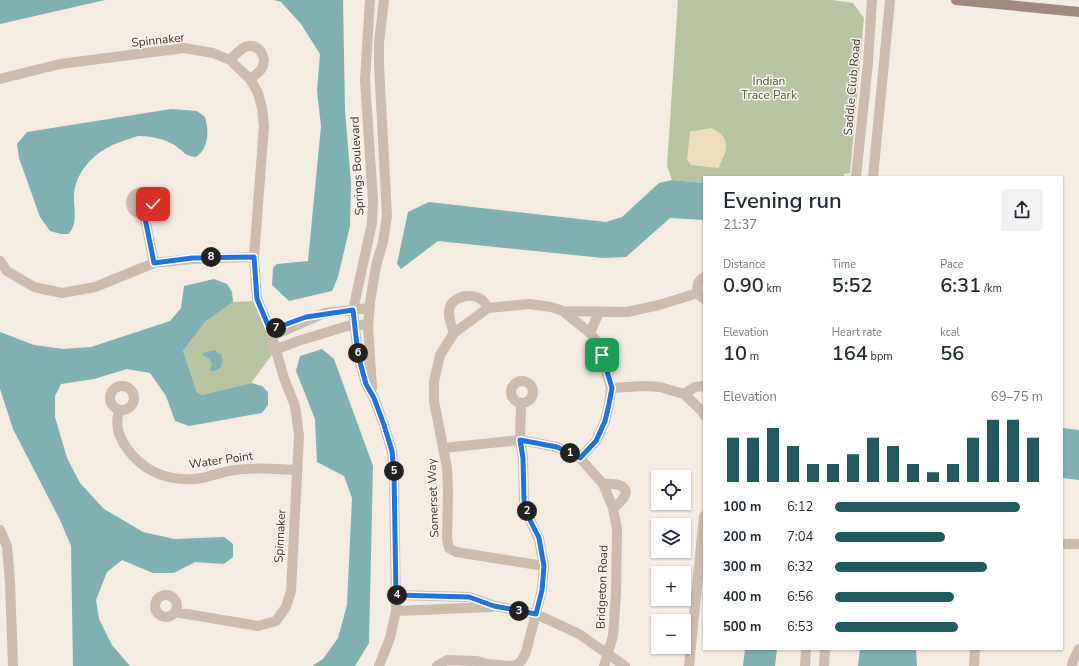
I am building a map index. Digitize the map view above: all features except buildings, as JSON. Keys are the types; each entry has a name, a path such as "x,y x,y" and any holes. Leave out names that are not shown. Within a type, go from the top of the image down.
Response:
{"main road":[{"path":"956,0 1079,12"}],"street":[{"name":"Springs Boulevard","path":"370,0 365,80 373,201 372,223 353,310 358,355 366,384 374,398 392,451 394,473 396,611 390,638 379,666"},
{"name":"Springs Boulevard","path":"374,398 368,326 376,266 383,242 387,216 379,65 384,0"},
{"name":"Saddle Club Road","path":"856,176 868,63 872,0"},
{"path":"873,176 890,0"},
{"path":"230,60 245,47 251,46 262,52 264,58 262,67 250,80"},
{"name":"Spinnaker","path":"0,79 60,64 184,48 213,52 230,60 250,80 258,93 262,108 264,126 254,257 257,299 277,349 284,378 295,406 299,436 290,590 286,607 276,621 258,626 175,612"},
{"path":"144,213 154,263"},
{"path":"0,261 8,271 34,287 62,293 95,286 154,263 192,258 254,257"},
{"name":"Somerset Way","path":"544,566 456,552 449,548 447,539 448,493 444,448 434,401 434,382 440,355 454,332 488,308 529,304 551,307 564,312 627,312 701,296 697,285 699,281 703,279"},
{"path":"454,332 449,310 451,303 458,298 475,296 483,301 488,308"},
{"path":"271,333 325,313 370,308"},
{"path":"564,312 590,333 598,343 612,388 605,421 596,441 580,458"},
{"path":"590,333 599,312"},
{"path":"277,349 354,324 368,326"},
{"path":"612,388 644,386 660,387 684,394 703,412"},
{"path":"684,394 695,388 703,386"},
{"path":"437,666 447,660 477,661 487,665 517,665 522,660 526,652 542,590 544,566 539,538 530,520 524,500 523,458 520,440 522,404"},
{"name":"Water Point","path":"119,410 117,424 118,433 121,440 135,459 150,471 171,478 196,479 224,471 252,468 297,470"},
{"name":"Bridgeton Road","path":"444,448 520,440 557,447 580,458 603,484 614,508 617,529 616,594 613,636 604,666"},
{"path":"603,484 620,484 624,487 626,493 623,500 614,508"},
{"path":"689,666 703,526"},
{"path":"0,530 7,546 13,666"},
{"path":"1063,544 1079,544"},
{"path":"396,595 469,597 494,606 536,614 579,634 625,666"},
{"path":"396,611 414,610 438,616 463,614 494,606"},
{"path":"1072,666 1079,649"},
{"path":"805,666 806,650"},
{"path":"824,666 826,650"},
{"path":"974,666 975,650"}],"green space":[{"name":"Indian Trace Park","path":"678,0 832,0 853,3 864,18 850,173 844,174 844,176 703,176 703,183 672,180 667,166"},
{"path":"256,301 274,352 251,383 202,395 197,392 183,351 205,322 233,302"}],"sand":[{"path":"711,128 724,138 726,145 725,153 719,168 691,165 687,160 690,131"}],"water":[{"path":"0,0 105,0 0,24"},
{"path":"274,0 343,0 345,110 351,183 350,226 338,277 332,291 289,301 272,285 273,268 277,264 308,261 321,126 317,91 320,54 301,24 281,2"},
{"path":"171,109 197,111 205,117 207,139 206,144 200,153 196,157 189,156 168,141 143,136 136,136 108,147 85,166 80,175 74,194 75,215 71,230 68,234 50,231 40,217 19,158 17,144 27,132"},
{"path":"672,180 703,183 703,220 670,218 626,257 603,258 438,241 401,269 397,264 408,212 429,202 606,222 622,217 659,183"},
{"path":"214,279 227,284 232,292 233,302 205,322 183,351 197,392 202,395 251,383 262,386 268,392 268,405 262,413 189,426 175,421 166,396 150,373 127,369 94,379 61,384 55,396 55,417 67,458 80,483 104,509 143,532 174,539 224,537 233,544 233,557 224,564 195,562 174,573 153,573 122,560 107,572 96,600 99,619 112,645 130,666 73,666 71,546 60,520 13,429 0,389 0,332 34,345 63,349 91,347 170,321 181,308 184,286"},
{"path":"322,349 334,359 373,466 369,643 355,666 312,666 323,659 338,638 347,605 352,498 344,476 317,462 315,419 296,371 300,356"},
{"path":"216,350 217,353 221,354 223,362 221,367 215,371 211,371 210,369 212,365 209,358 205,355 203,356 202,353"},
{"path":"1063,428 1079,430 1079,480 1063,478"},
{"path":"745,650 777,650 775,666 743,666"},
{"path":"860,650 916,650 917,666 858,666"}],"route":[{"path":"153,204 148,212 144,213 154,263 192,258 254,257 257,299 270,330 306,317 343,310 353,310 358,355 366,384 374,398 392,451 394,473 396,595 469,597 494,606 536,614 542,590 544,566 539,538 530,520 524,500 523,458 520,440 557,447 580,458 596,441 605,421 609,404 612,388 602,355"}]}
